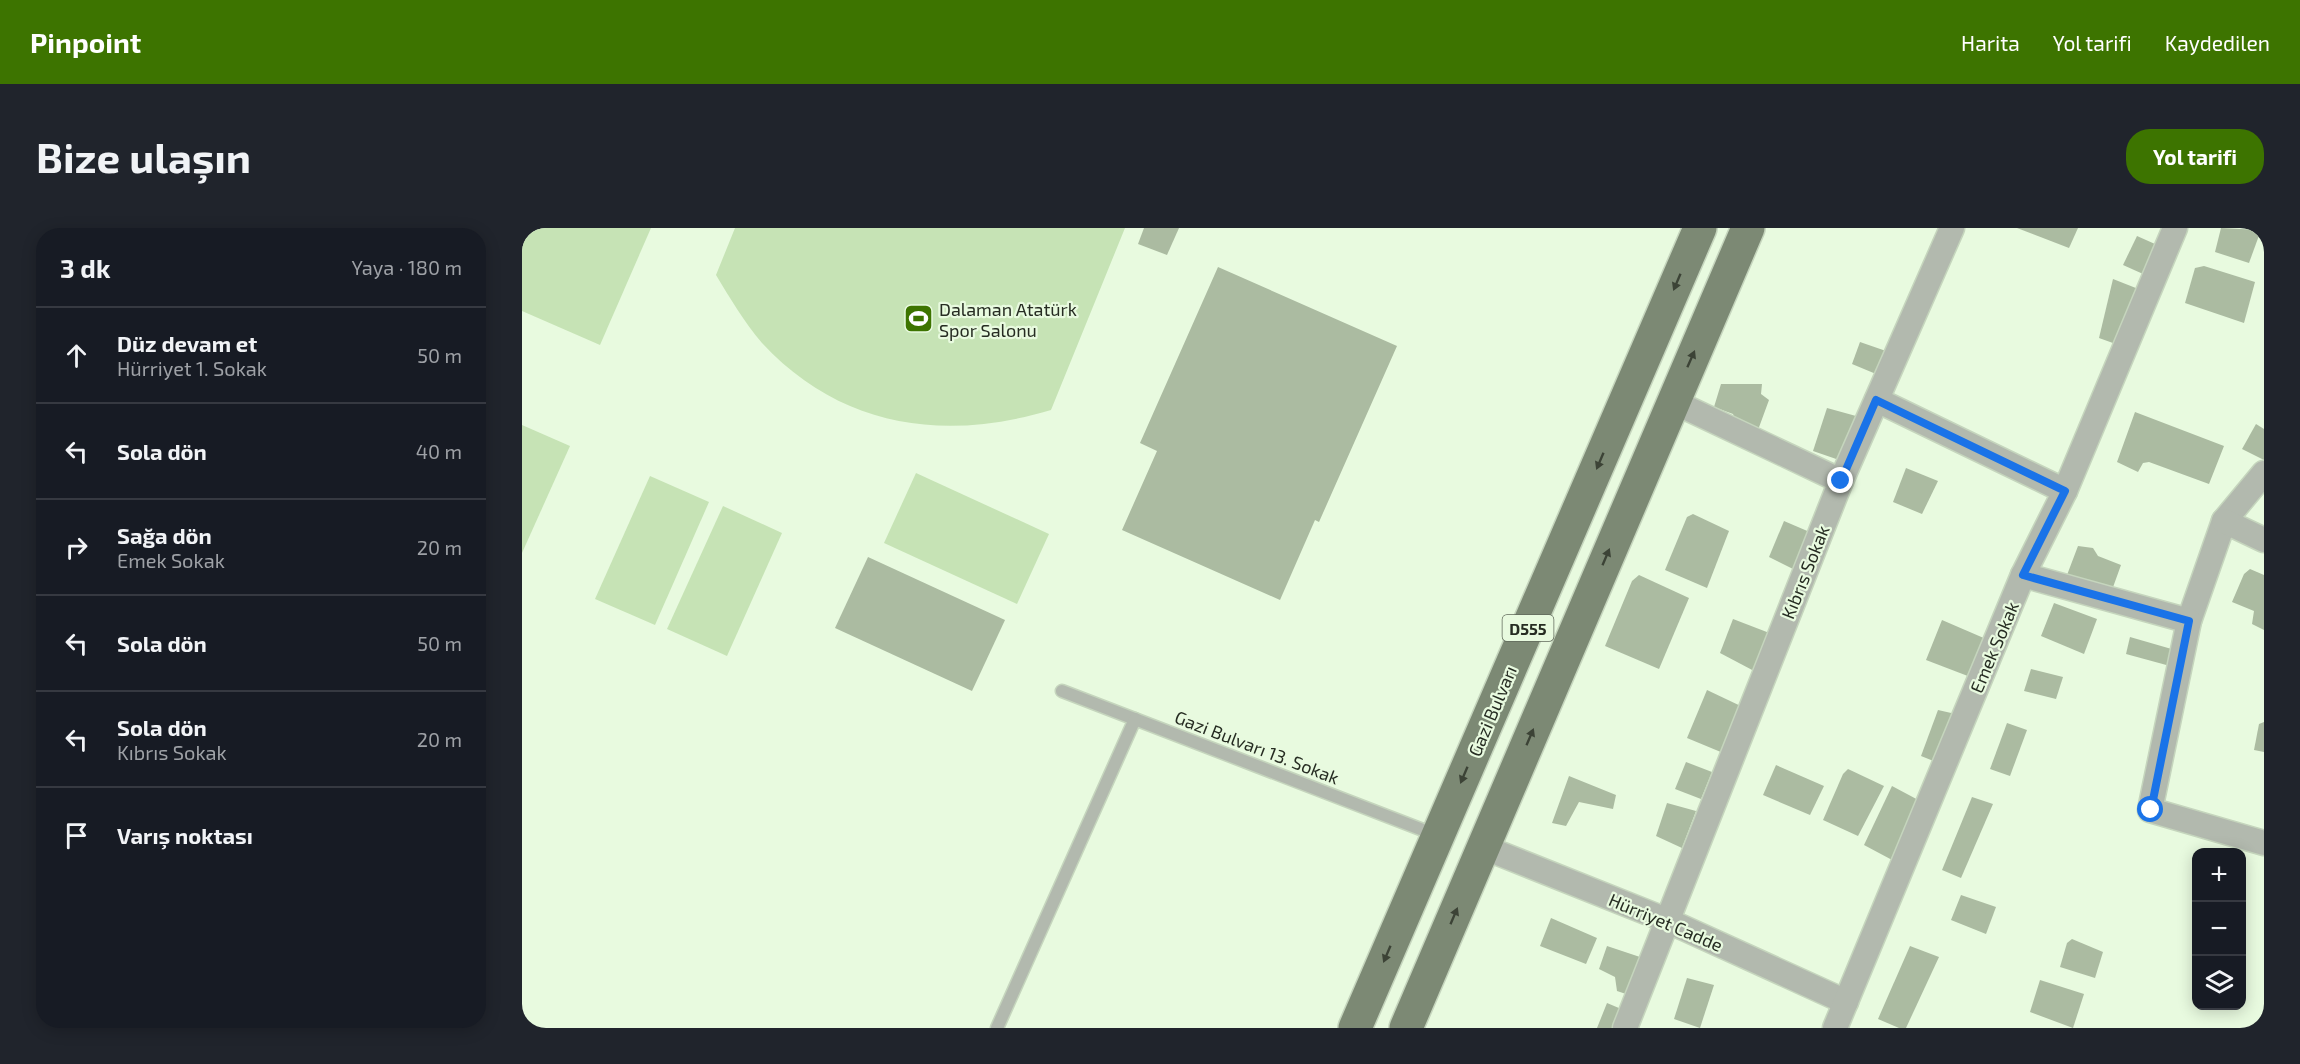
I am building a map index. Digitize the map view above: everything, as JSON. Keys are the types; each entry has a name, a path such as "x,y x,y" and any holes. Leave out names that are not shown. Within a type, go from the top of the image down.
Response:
{"main road":[{"name":"Gazi Bulvarı","path":"1355,1028 1700,228"},
{"name":"D555","path":"1406,1028 1672,401 1748,228"},
{"path":"1438,836 1483,847"}],"street":[{"name":"Kıbrıs Sokak","path":"1625,1028 1841,481 1952,228"},
{"name":"Emek Sokak","path":"1835,1028 2023,575 2065,491 2175,228"},
{"path":"1876,400 2065,491"},
{"path":"1672,401 1841,481"},
{"path":"2264,473 2224,520 2189,621 2151,810 2264,843"},
{"path":"2224,520 2264,540"},
{"path":"2023,575 2189,621"},
{"name":"Hürriyet Cadde","path":"1483,847 1666,920 1846,1002"}],"lane":[{"name":"Gazi Bulvarı 13. Sokak","path":"1062,691 1438,836"},
{"path":"998,1028 1135,719"}],"green space":[{"path":"522,228 651,228 600,345 522,311"},
{"name":"Dalaman Atatürk Spor Salonu","path":"735,228 1125,228 1051,410 1011,420 972,425 933,425 896,420 860,410 825,394 793,372 762,343 716,275"},
{"path":"522,425 570,446 522,553"},
{"path":"916,473 1049,534 1017,604 884,543"},
{"path":"650,476 709,502 655,625 595,599"},
{"path":"723,506 782,533 727,656 667,629"}],"building":[{"path":"1144,228 1179,228 1167,255 1138,244"},
{"path":"2017,228 2078,228 2069,248"},
{"path":"2221,228 2261,230 2249,263 2215,252"},
{"path":"2137,236 2164,248 2152,278 2123,265"},
{"path":"2204,266 2255,282 2244,323 2185,303 2195,268"},
{"path":"1218,267 1397,346 1319,522 1315,520 1280,600 1122,530 1157,451 1140,443"},
{"path":"2113,279 2146,292 2124,347 2099,338"},
{"path":"1860,342 1886,351 1876,374 1852,364"},
{"path":"1721,384 1762,384 1761,394 1769,400 1758,430 1738,426 1733,414 1714,407"},
{"path":"1827,408 1856,416 1842,461 1813,451"},
{"path":"2135,412 2224,446 2209,484 2149,462 2143,463 2138,472 2117,462"},
{"path":"2256,424 2264,429 2264,460 2242,449"},
{"path":"1906,468 1938,481 1922,514 1893,502"},
{"path":"1693,514 1729,531 1707,588 1665,570 1687,517"},
{"path":"1784,521 1812,533 1795,570 1769,557"},
{"path":"2078,546 2093,548 2098,556 2121,565 2112,590 2067,575"},
{"path":"868,557 1005,620 972,691 835,628"},
{"path":"2250,569 2264,575 2264,630 2252,624 2254,611 2232,602 2244,574"},
{"path":"1639,575 1689,598 1659,669 1605,646 1632,581"},
{"path":"2054,603 2097,619 2084,654 2041,636"},
{"path":"1733,619 1772,634 1756,672 1720,653"},
{"path":"1942,620 1986,639 1973,678 1926,660"},
{"path":"2130,637 2175,650 2170,666 2126,654"},
{"path":"2031,669 2063,677 2056,699 2024,691"},
{"path":"1707,690 1747,709 1728,755 1687,738"},
{"path":"1938,710 1960,715 1941,764 1921,756"},
{"path":"2264,722 2264,752 2254,750 2259,724"},
{"path":"2007,723 2027,730 2010,776 1990,769"},
{"path":"1686,762 1712,772 1701,799 1675,789"},
{"path":"1776,765 1824,786 1810,815 1763,795"},
{"path":"1848,769 1884,786 1858,836 1823,820 1843,774"},
{"path":"1569,776 1616,795 1613,809 1579,802 1566,826 1552,823"},
{"path":"1892,786 1922,802 1894,861 1864,845"},
{"path":"1972,797 1993,804 1961,878 1942,870"},
{"path":"1667,803 1696,811 1682,848 1656,836"},
{"path":"1961,895 1996,907 1986,934 1951,920"},
{"path":"1551,918 1597,938 1586,964 1540,946"},
{"path":"2072,939 2103,952 2095,978 2060,967 2067,943"},
{"path":"1607,946 1649,960 1635,997 1617,991 1615,977 1599,969"},
{"path":"1910,946 1939,957 1906,1028 1899,1028 1878,1019"},
{"path":"1687,978 1714,985 1700,1028 1674,1019"},
{"path":"2040,980 2084,994 2073,1028 2030,1012"},
{"path":"1607,1003 1626,1011 1618,1028 1597,1028"}],"place":[{"name":"Dalaman Atatürk Spor Salonu","path":"918,319"}],"route":[{"path":"1841,481 1876,400 2065,491 2023,575 2189,621 2151,810"}]}
